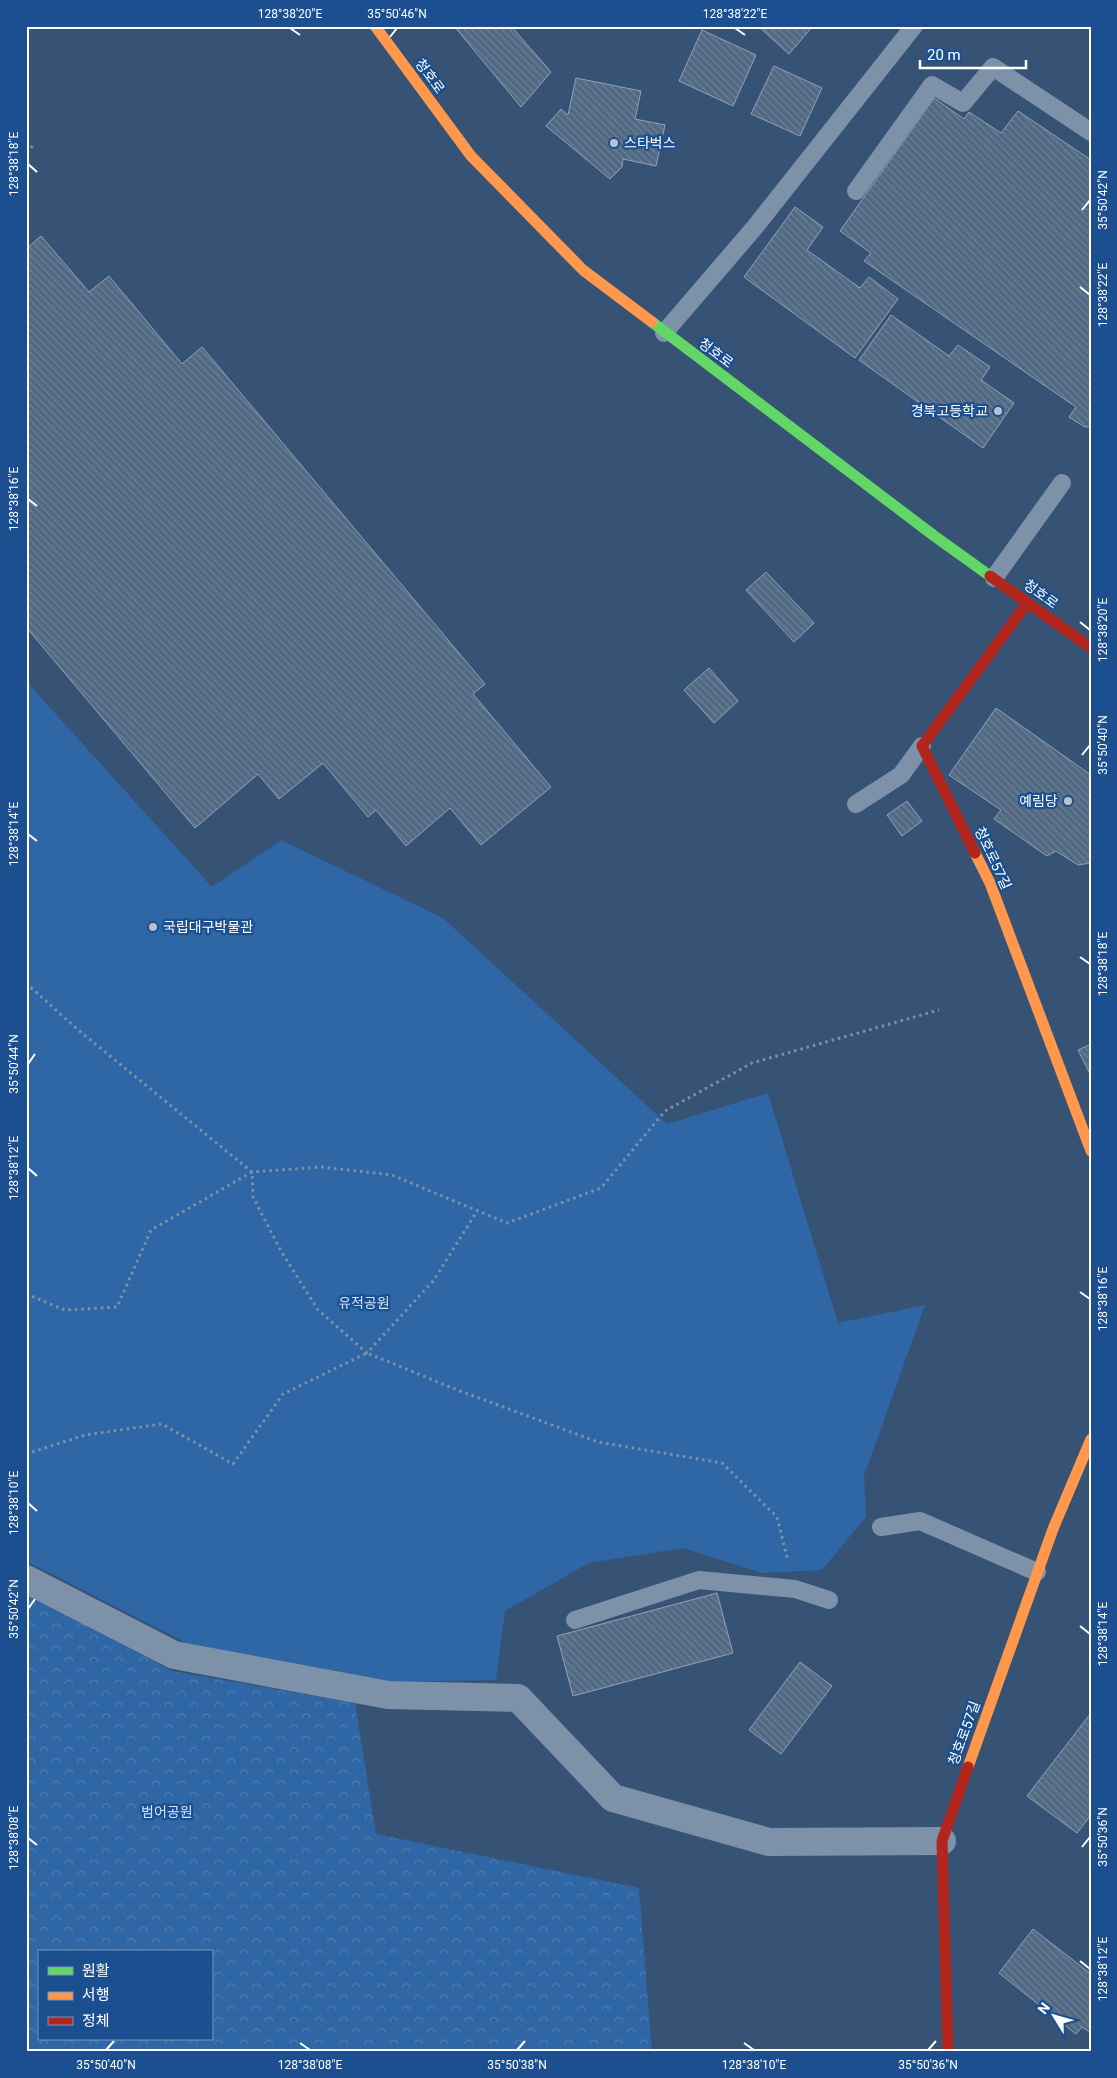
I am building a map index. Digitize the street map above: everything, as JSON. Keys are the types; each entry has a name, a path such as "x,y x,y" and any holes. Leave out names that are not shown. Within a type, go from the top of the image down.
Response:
{"street":[{"name":"청호로","path":"376,26 470,156 583,270 933,535 1091,648"},
{"path":"922,746 1027,603"},
{"name":"청호로57길","path":"922,746 990,883 1091,1152"},
{"name":"청호로57길","path":"948,2052 942,1841 1053,1528 1091,1439"},
{"path":"26,1579 174,1655 388,1695 518,1698 613,1798 622,1801 769,1842 942,1841"}],"lane":[{"path":"664,333 755,227 914,26"},
{"path":"856,191 932,85 963,103 993,67 1091,132"},
{"path":"994,578 1062,483"},
{"path":"856,804 901,775 922,746"},
{"path":"881,1527 920,1521 1037,1572"},
{"path":"575,1620 699,1580 795,1589 829,1600"}],"path":[{"path":"26,152 34,145"},
{"path":"26,983 77,1028 252,1172 253,1197 281,1251 318,1310 367,1353 460,1391 598,1442 722,1463 777,1517 795,1589"},
{"path":"26,1294 65,1310 117,1307 151,1230 252,1172 322,1167 392,1175 507,1223 601,1188 665,1111 752,1063 939,1010"},
{"path":"26,1454 85,1434 162,1424 233,1464 283,1394 367,1353 434,1280 477,1211"}],"green space":[{"name":"유적공원","path":"26,681 212,887 281,840 443,918 667,1124 768,1093 838,1323 925,1305 864,1476 866,1517 822,1570 762,1573 683,1548 589,1563 505,1611 496,1680 387,1682 186,1643 26,1561"},
{"name":"범어공원","path":"26,1593 172,1671 355,1703 376,1834 639,1888 652,2052 26,2052"}],"building":[{"path":"454,26 511,26 551,72 521,107"},
{"path":"758,26 813,26 789,54"},
{"path":"702,30 756,55 733,106 679,81"},
{"path":"774,66 822,88 800,136 751,114"},
{"name":"스타벅스","path":"576,78 641,91 635,119 665,125 656,166 623,159 622,167 610,179 546,126 561,109 568,115"},
{"path":"934,98 964,119 969,112 1001,133 1018,111 1091,160 1091,427 1085,427 1069,417 1076,407 864,261 871,253 840,231"},
{"path":"795,207 823,227 807,250 860,288 869,277 898,299 855,358 744,277"},
{"path":"41,236 89,292 109,276 182,364 202,347 485,684 473,694 551,787 481,845 450,808 406,846 376,810 368,817 323,763 279,799 258,774 195,828 26,627 26,249"},
{"path":"891,315 949,356 958,345 990,367 981,380 1014,403 983,448 859,360"},
{"path":"766,572 814,623 794,642 746,590"},
{"path":"709,668 738,701 714,723 684,690"},
{"path":"996,708 1091,775 1091,863 1078,865 1056,851 1047,856 994,819 1001,810 949,775"},
{"path":"907,801 922,821 902,836 887,815"},
{"path":"1091,1044 1091,1076 1078,1050"},
{"path":"717,1593 733,1653 573,1696 557,1636"},
{"path":"800,1662 832,1686 781,1754 749,1730"},
{"path":"1091,1713 1091,1815 1077,1833 1027,1796"},
{"path":"1033,1929 1091,1974 1091,2033 1082,2027 1076,2034 999,1973"}],"traffic: fast":[{"path":"652,322 990,576"}],"traffic: slow":[{"path":"375,26 471,156 583,270 652,322"},
{"path":"975,853 990,883 1091,1151"},
{"path":"968,1767 1053,1529 1091,1439"}],"traffic: jam":[{"path":"990,576 1091,648"},
{"path":"975,853 922,746 1027,603"},
{"path":"948,2052 942,1841 968,1767"}],"place":[{"name":"스타벅스","path":"614,143"},
{"name":"경북고등학교","path":"998,411"},
{"name":"예림당","path":"1068,801"},
{"name":"국립대구박물관","path":"153,927"}]}
